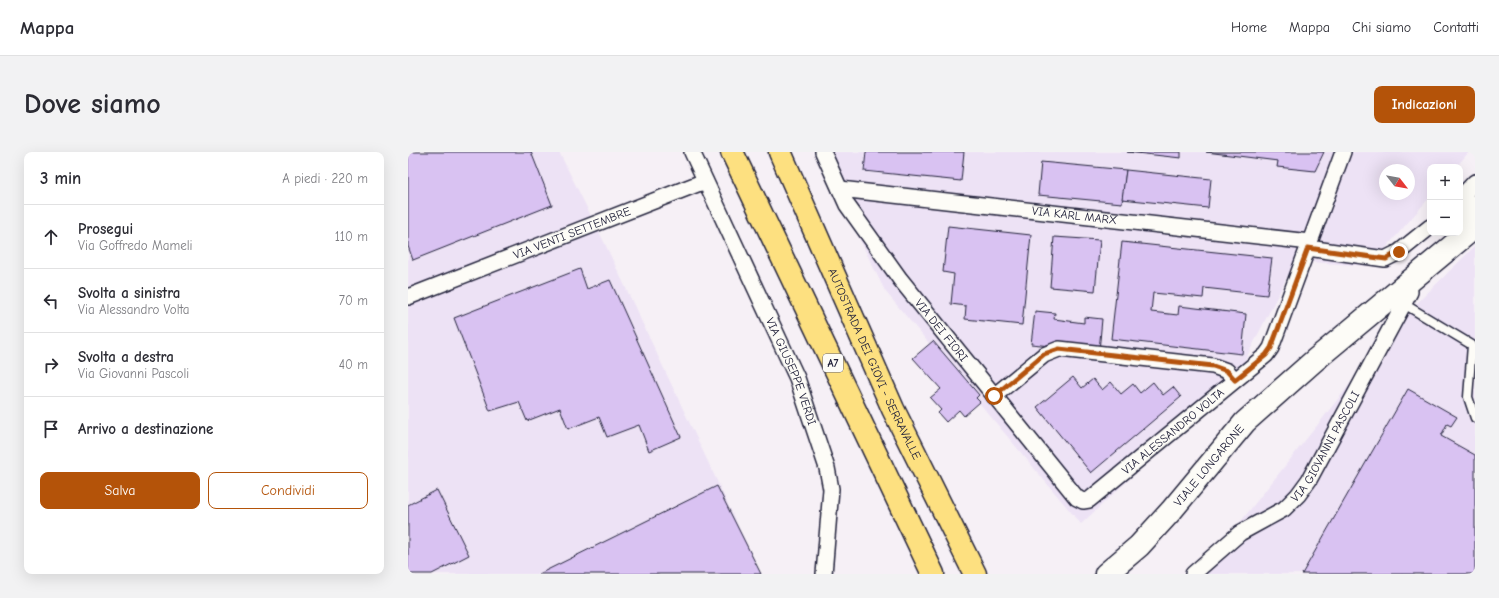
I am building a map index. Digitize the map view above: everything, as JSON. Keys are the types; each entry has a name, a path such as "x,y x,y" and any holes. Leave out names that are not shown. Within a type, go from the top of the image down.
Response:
{"highway":[{"name":"A7","path":"732,152 934,574"},
{"name":"AUTOSTRADA DEI GIOVI - SERRAVALLE","path":"780,152 893,409 975,574"}],"main road":[{"path":"1463,217 1475,206"},
{"name":"VIALE LONGARONE","path":"1106,574 1139,546 1171,511 1245,422 1315,360 1366,308 1475,227"},
{"name":"VIALE LONGARONE","path":"1409,275 1444,236"}],"street":[{"path":"692,152 705,181"},
{"name":"VIA DEI FIORI","path":"823,152 847,205 900,279 1077,498"},
{"name":"VIA ALESSANDRO VOLTA","path":"1077,498 1083,501 1089,500 1266,355 1271,348 1343,152"},
{"name":"VIA VENTI SETTEMBRE","path":"408,297 705,181"},
{"name":"VIA GIUSEPPE VERDI","path":"705,181 797,378 827,468 831,489 824,574"},
{"path":"1463,195 1475,182"},
{"name":"VIA KARL MARX","path":"840,189 1309,245"},
{"path":"1309,245 1386,259 1399,252 1427,229"},
{"name":"VIA GIOVANNI PASCOLI","path":"1193,574 1240,533 1284,509 1298,495 1313,473 1404,304 1410,292 1409,275"},
{"path":"994,396 1044,354 1059,349 1213,366 1227,371 1235,380"}],"lane":[{"path":"1404,304 1472,345 1468,397 1475,418"}],"shaded area":[{"path":"408,152 559,152 606,246 761,574 408,574"},
{"path":"817,152 1469,152 1459,164 1427,164 1427,200 1370,266 1295,261 1234,382 1081,524 885,291"},
{"path":"1475,246 1475,574 1199,574 1404,316"}],"building":[{"path":"408,152 531,152 552,205 413,260 408,246"},
{"path":"866,152 964,152 961,181 864,171"},
{"path":"1127,152 1181,152 1181,158"},
{"path":"1206,152 1324,152 1315,171 1277,167 1278,161"},
{"path":"1041,162 1126,170 1122,203 1038,195"},
{"path":"1126,170 1211,179 1208,208 1122,199"},
{"path":"948,226 1031,235 1022,325 965,319 966,306 951,304 954,274 943,272"},
{"path":"1054,237 1100,240 1095,291 1050,287"},
{"path":"1122,242 1272,258 1267,295 1204,288 1203,298 1153,293 1151,312 1178,315 1179,306 1246,314 1242,354 1111,339"},
{"path":"580,269 587,289 610,280 681,437 649,451 639,425 607,437 599,417 568,429 560,408 527,421 519,402 490,411 454,318"},
{"path":"1035,311 1055,313 1054,319 1084,323 1084,317 1102,319 1099,351 1031,344"},
{"path":"933,341 979,395 976,398 980,402 964,416 959,410 946,422 938,413 941,410 930,398 941,389 913,358"},
{"path":"1073,377 1082,388 1093,379 1102,390 1111,382 1121,394 1133,384 1140,393 1153,382 1163,395 1173,387 1181,397 1091,473 1037,407"},
{"path":"1408,389 1457,417 1451,426 1447,424 1441,436 1475,455 1475,574 1302,574"},
{"path":"717,486 761,574 539,574"},
{"path":"437,490 469,555 432,574 408,574 408,505"}],"route":[{"path":"994,396 1044,354 1059,349 1213,366 1227,371 1235,380 1266,355 1271,348 1308,248 1386,259 1399,252"}]}
